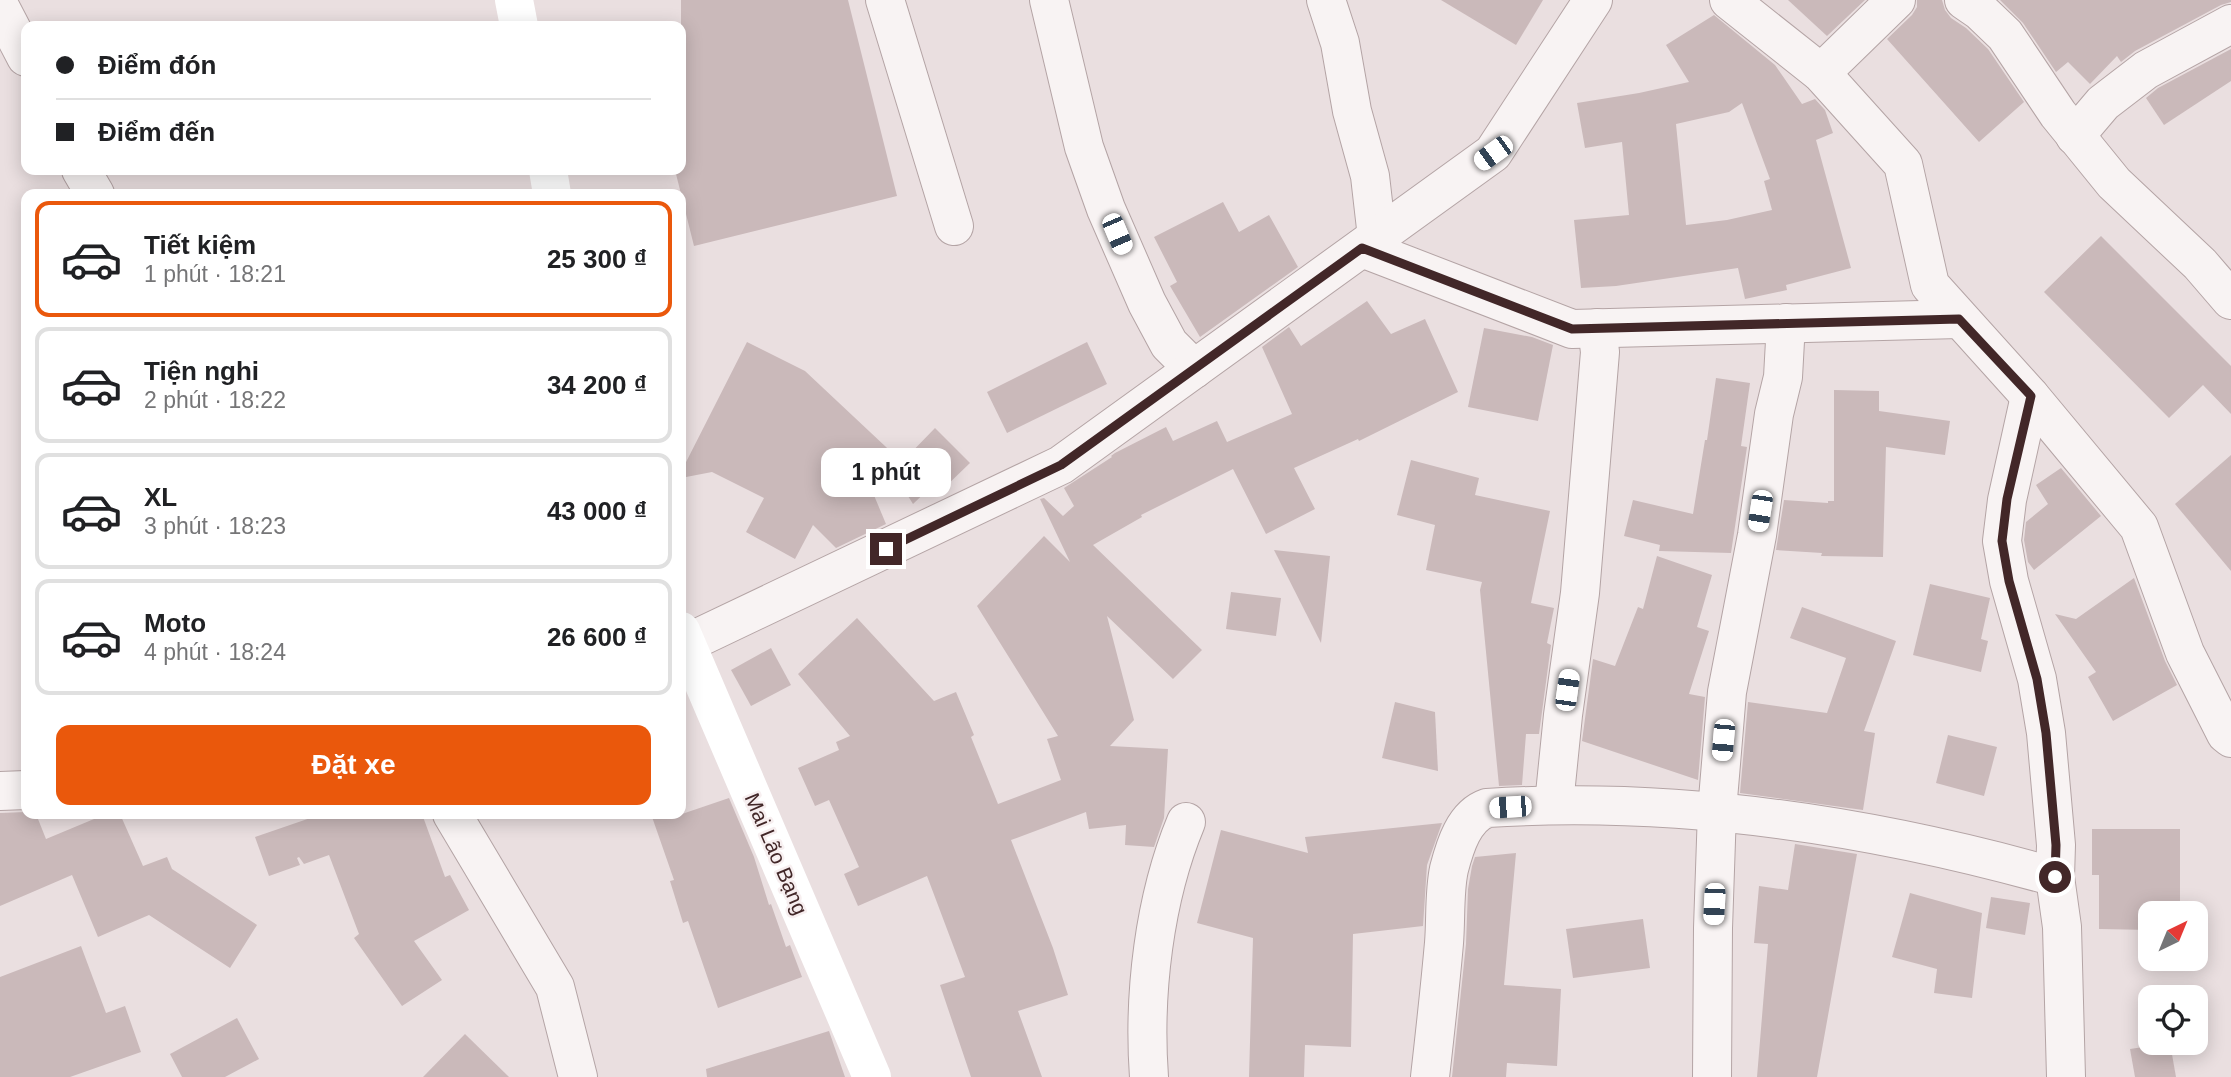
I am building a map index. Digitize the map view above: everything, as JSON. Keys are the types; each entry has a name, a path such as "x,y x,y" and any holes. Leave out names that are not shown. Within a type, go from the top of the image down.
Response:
{"street":[{"path":"514,0 518,21"},
{"path":"885,0 954,226"},
{"path":"1049,0 1084,147 1106,209 1147,303 1169,344 1194,369"},
{"path":"1326,0 1340,43 1352,111 1370,177 1370,242"},
{"path":"686,639 1061,465 1493,153 1593,0"},
{"path":"1729,0 1821,73 1903,163 1930,285 2031,396 2139,527 2185,653 2226,734 2231,738"},
{"path":"1821,73 1896,0"},
{"path":"1964,0 2005,35 2058,114 2114,183 2200,264 2231,300"},
{"path":"0,7 21,47"},
{"path":"2075,135 2103,103 2146,69 2231,24"},
{"path":"1370,242 1572,329 1959,319"},
{"path":"1712,1077 1717,811 1727,692 1754,548 1774,414 1783,377 1786,323"},
{"path":"1554,804 1580,593 1601,352 1597,328"},
{"path":"2031,396 2007,499 2002,541 2009,581 2037,679 2046,733 2056,845 2055,877 2062,926 2066,1077"},
{"name":"Mai Lão Bạng","path":"686,647 872,1077"},
{"path":"0,791 21,790"},
{"path":"1430,1077 1444,943 1448,871 1468,821 1477,811 1554,804 1717,811 1841,827 2055,877"},
{"path":"455,819 555,987 578,1077"},
{"path":"1149,1077 1147,1058 1154,940 1170,869 1186,822"}],"building":[{"path":"681,0 848,0 897,196 694,246 686,214 686,189 680,189 676,175 686,175 686,21 681,21"},
{"path":"1441,0 1543,0 1516,45"},
{"path":"1788,0 1865,0 1827,36"},
{"path":"1917,0 1942,0 1951,18 1988,49 2024,102 1979,142 1887,39 1912,15 1917,7"},
{"path":"2000,0 2231,2 2135,51 2121,62 2117,56 2090,84 2068,62 2056,72 2023,23"},
{"path":"1714,15 1775,65 1802,104 1815,99 1825,110 1833,133 1816,140 1851,268 1786,285 1787,290 1745,299 1738,268 1616,286 1581,288 1574,220 1629,215 1622,142 1585,148 1577,103 1689,82 1666,45","holes":["1742,103 1770,179 1764,181 1772,210 1727,220 1686,225 1676,124 1729,112"]},
{"path":"2231,49 2231,81 2164,125 2146,98 2158,88"},
{"path":"1223,202 1239,232 1269,215 1298,267 1200,337 1170,286 1177,282 1154,237"},
{"path":"2101,236 2231,366 2231,414 2203,385 2169,418 2044,292"},
{"path":"1367,301 1391,334 1425,319 1458,392 1359,441 1358,439 1294,468 1315,509 1266,534 1233,469 1141,515 1142,517 1093,545 1202,650 1173,679 1107,616 1134,720 1110,746 1168,749 1164,818 1154,847 1125,845 1126,825 1089,829 1086,812 1011,840 1053,948 1068,995 1018,1011 1042,1077 971,1077 940,985 965,977 927,876 858,906 844,874 859,867 829,800 815,806 798,768 839,750 836,742 850,736 798,674 857,618 934,701 956,692 998,804 1061,780 1047,739 1058,736 977,606 1044,536 1070,562 1040,499 1044,498 1063,516 1074,506 1064,488 1115,453 1166,427 1173,441 1217,421 1227,442 1292,414 1262,347 1289,327 1301,346"},
{"path":"1484,328 1532,337 1553,345 1538,421 1468,407"},
{"path":"747,342 805,371 902,462 935,428 970,463 942,490 935,483 913,504 893,472 900,465 868,481 886,524 836,548 813,525 795,559 746,532 764,498 712,472 686,477 686,462"},
{"path":"1087,342 1107,384 1007,433 987,392"},
{"path":"1716,378 1750,383 1741,446 1747,447 1731,553 1659,551 1660,545 1624,536 1633,500 1693,514"},
{"path":"1834,390 1879,391 1879,411 1950,421 1945,455 1886,447 1883,557 1821,556 1822,553 1776,550 1784,500 1828,503 1834,501"},
{"path":"2231,455 2231,571 2175,504"},
{"path":"1411,460 1479,478 1475,495 1550,511 1531,603 1554,608 1547,643 1551,645 1539,734 1526,734 1522,785 1499,786 1480,590 1482,582 1426,570 1435,525 1397,515"},
{"path":"2061,468 2101,516 2034,570 2028,562 2024,540 2026,522 2048,504 2036,485"},
{"path":"1274,550 1330,556 1321,643"},
{"path":"1657,556 1712,575 1697,627 1709,631 1689,694 1705,697 1698,780 1582,741 1593,659 1615,666 1638,607 1643,609"},
{"path":"2134,578 2165,661 2177,685 2113,721 2088,677 2096,672 2055,614 2076,619"},
{"path":"1930,584 1990,598 1981,639 1988,641 1981,672 1913,655"},
{"path":"1231,592 1281,598 1276,636 1226,629"},
{"path":"1802,607 1896,641 1864,731 1875,733 1863,810 1740,793 1748,702 1827,713 1846,658 1790,638"},
{"path":"771,648 791,685 751,706 731,670"},
{"path":"1395,702 1435,712 1438,771 1382,758"},
{"path":"1948,735 1997,747 1984,796 1936,783"},
{"path":"729,798 754,857 786,947 790,945 802,977 718,1008 688,921 683,923 670,881 674,880 653,819 686,819 686,813"},
{"path":"21,812 21,819 38,819 46,839 94,819 122,819 143,866 167,857 172,869 257,925 230,968 149,915 98,937 72,875 0,906 0,813"},
{"path":"307,819 424,819 445,877 450,875 469,910 414,941 442,980 402,1006 354,938 359,934 329,855 304,864 299,857 297,858 300,865 269,876 255,837"},
{"path":"1442,823 1427,865 1423,926 1353,934 1351,1047 1305,1045 1304,1077 1249,1077 1253,938 1197,923 1221,830 1308,853 1305,837"},
{"path":"2092,829 2180,829 2180,901 2138,901 2138,930 2099,929 2099,875 2092,875"},
{"path":"1795,844 1857,854 1817,1077 1757,1077 1768,944 1754,943 1759,886 1788,890"},
{"path":"1516,853 1504,985 1561,989 1557,1066 1507,1063 1506,1077 1452,1077 1472,866 1475,857"},
{"path":"1910,893 1982,913 1972,998 1934,993 1937,969 1892,957"},
{"path":"1991,897 2030,903 2025,935 1986,928"},
{"path":"1643,919 1650,968 1573,978 1566,929"},
{"path":"81,946 106,1013 125,1006 141,1052 70,1077 0,1077 0,977"},
{"path":"237,1018 259,1059 225,1077 182,1077 170,1054"},
{"path":"829,1031 845,1077 707,1077 706,1069"},
{"path":"465,1034 509,1077 423,1077"},
{"path":"2138,1048 2138,1055 2172,1055 2176,1077 2135,1077 2130,1049"}],"route":[{"path":"886,549 1061,465 1362,248 1572,329 1959,319 2031,396 2007,499 2002,541 2009,581 2037,679 2046,733 2056,845 2055,877"}]}
